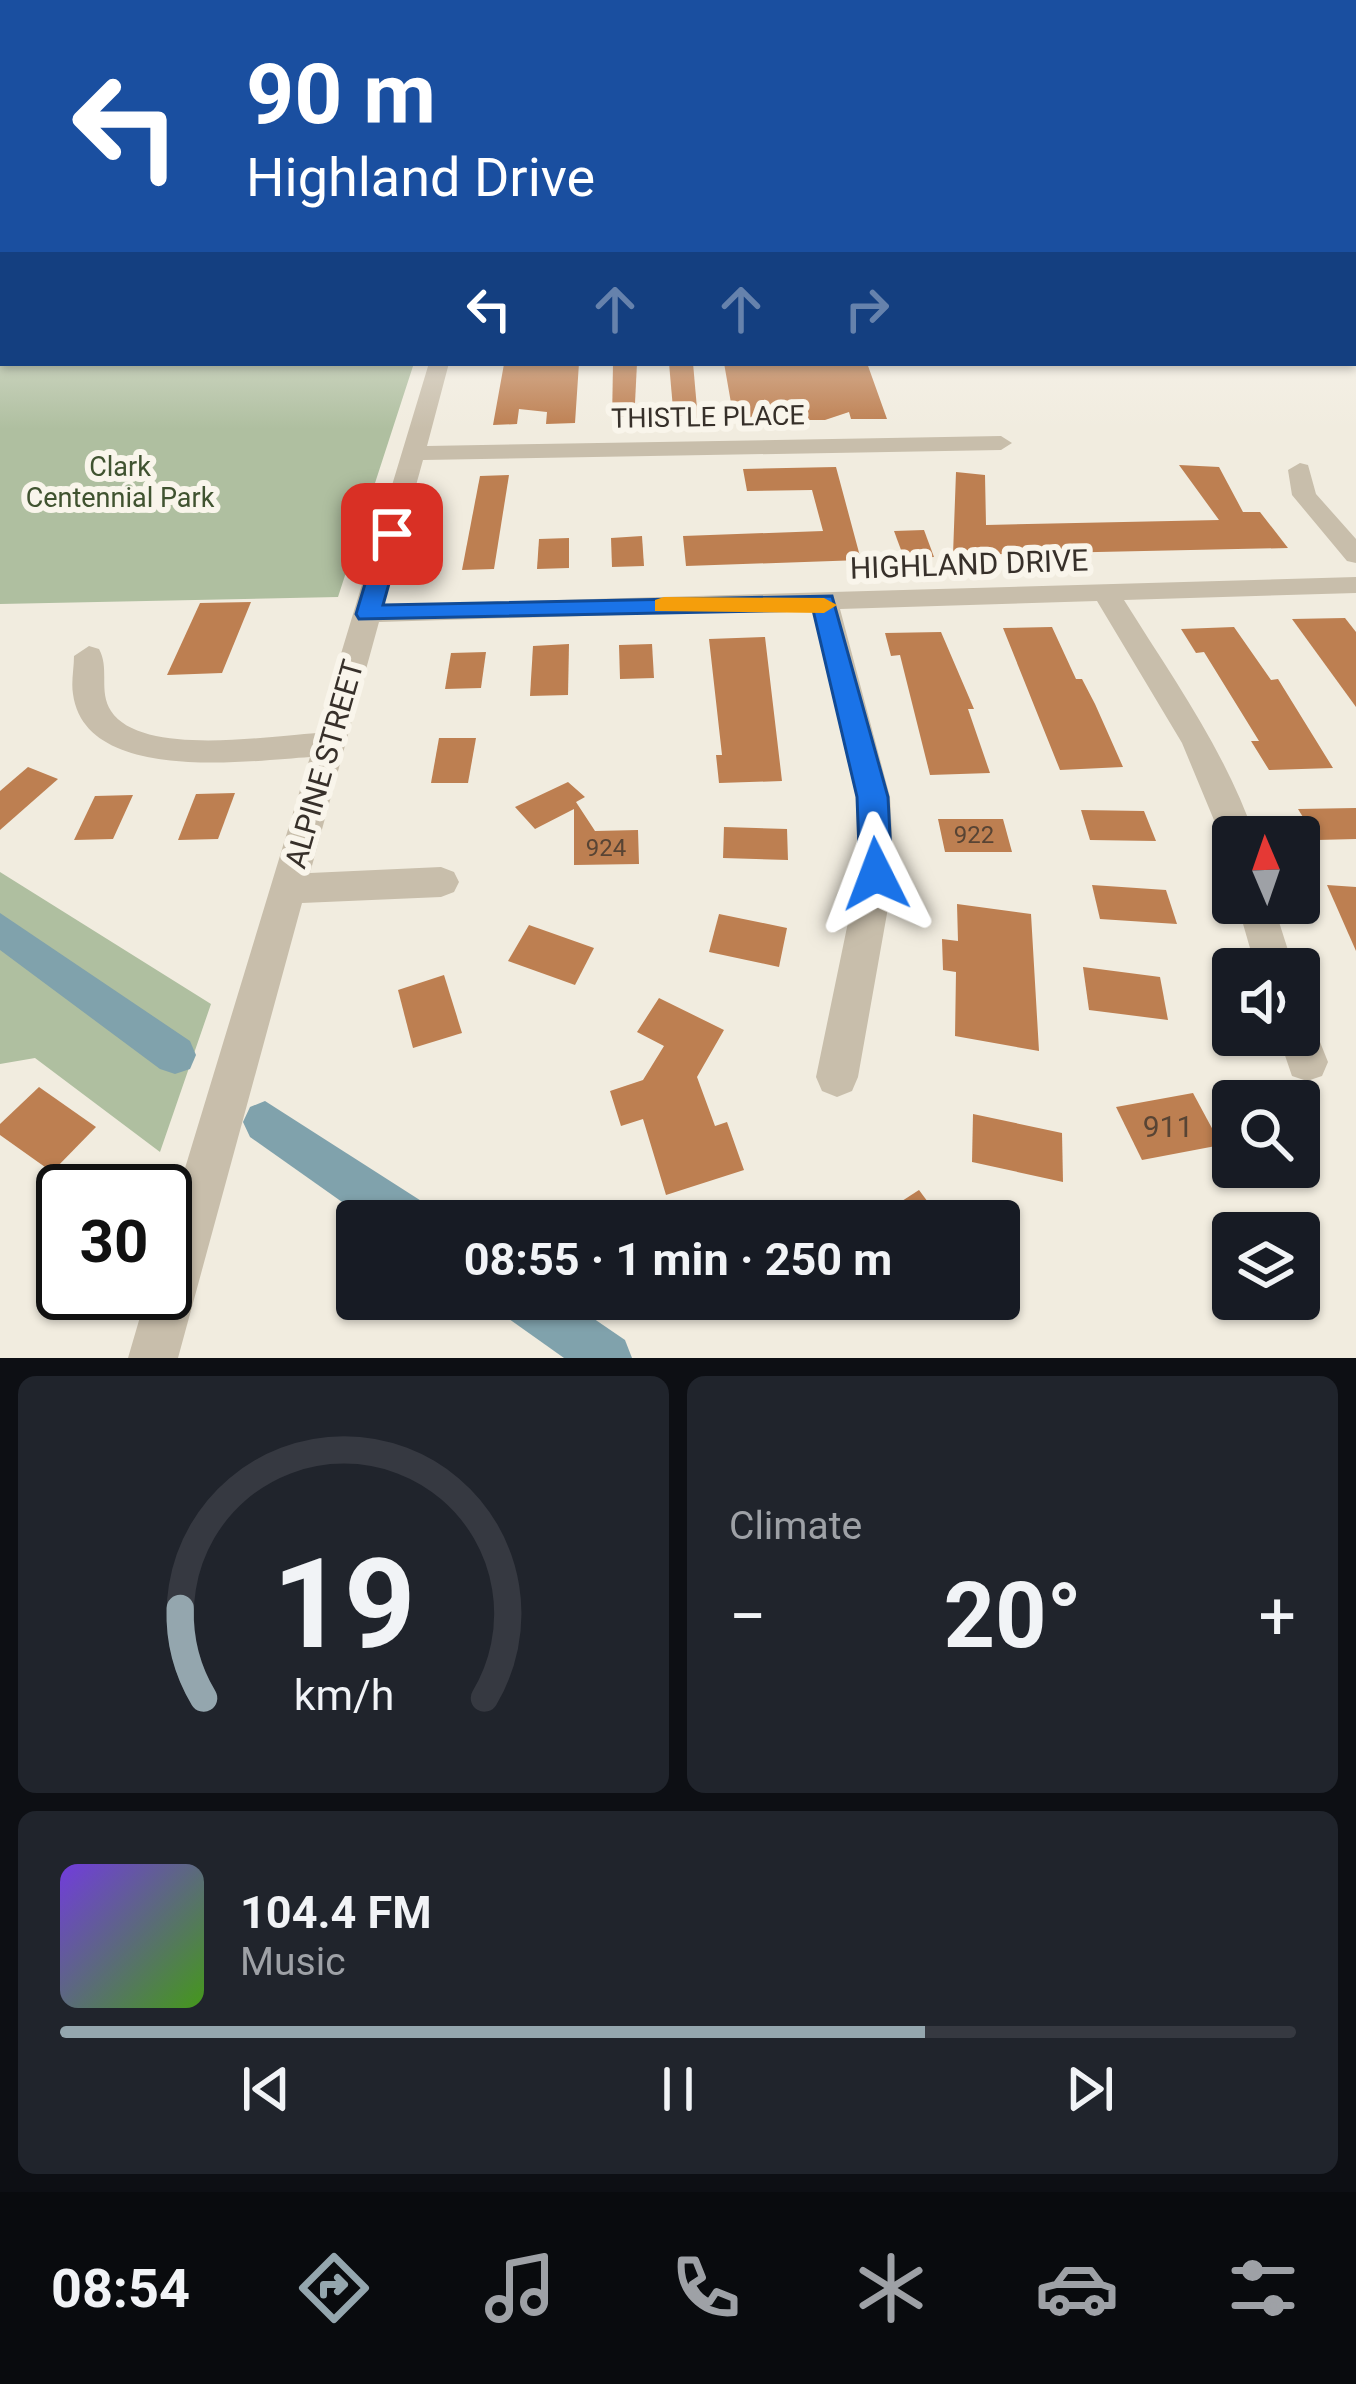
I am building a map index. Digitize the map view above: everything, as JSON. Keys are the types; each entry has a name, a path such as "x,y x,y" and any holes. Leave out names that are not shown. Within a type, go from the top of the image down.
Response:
{"street":[{"name":"ALPINE STREET","path":"153,1358 439,366"},
{"name":"THISTLE PLACE","path":"415,454 1001,442"},
{"path":"1300,470 1304,495 1356,555"},
{"name":"HIGHLAND DRIVE","path":"368,614 1356,585"},
{"path":"1106,593 1232,816"},
{"path":"824,602 873,797 876,874 837,1077"},
{"path":"88,656 83,683 89,715 104,731 129,743 161,749 330,744"},
{"name":"ALPINE STREET","path":"288,889 441,882"}],"green space":[{"name":"Clark Centennial Park","path":"0,366 413,366 338,597 0,604"},
{"path":"0,872 211,1004 160,1152 35,1058 0,1064"}],"building":[{"path":"504,366 579,366 575,423 546,424 547,412 519,409 517,424 493,425"},
{"path":"613,366 637,366 634,423 612,423"},
{"path":"669,366 693,366 698,420 674,420"},
{"path":"725,366 868,366 887,419 851,419 849,412 825,420 734,420"},
{"path":"1179,465 1219,467 1243,512 1260,512 1288,548 953,555 956,472 985,475 986,525 1219,520"},
{"path":"836,467 861,560 686,566 683,536 823,531 812,490 747,491 743,469"},
{"path":"509,475 494,569 462,570 480,476"},
{"path":"924,530 934,557 904,558 894,531"},
{"path":"642,536 644,566 612,567 611,538"},
{"path":"569,538 569,568 537,569 539,539"},
{"path":"251,602 222,673 167,675 200,603"},
{"path":"1345,618 1356,632 1356,707 1292,619"},
{"path":"1052,627 1123,767 1060,770 1003,628"},
{"path":"1234,627 1271,680 1278,679 1333,768 1269,770 1251,741 1259,741 1204,652 1196,653 1181,629"},
{"path":"941,632 974,709 968,709 990,773 930,775 900,655 891,656 885,633"},
{"path":"765,637 782,781 719,783 716,755 722,755 709,639"},
{"path":"569,644 568,695 530,696 533,646"},
{"path":"652,644 654,678 620,679 619,645"},
{"path":"486,652 481,688 445,689 451,653"},
{"path":"439,738 476,738 468,783 431,783"},
{"path":"28,767 58,779 0,830 0,791"},
{"path":"568,782 585,797 576,802 595,831 638,830 639,864 574,865 574,809 535,829 515,807"},
{"path":"235,793 218,839 178,840 196,794"},
{"path":"133,795 113,839 74,840 95,796"},
{"path":"1356,808 1356,839 1320,840 1320,816 1302,816 1298,809"},
{"path":"1081,810 1144,811 1156,841 1090,840"},
{"path":"938,819 1003,819 1012,852 945,852"},
{"path":"724,827 787,829 788,860 723,858"},
{"path":"1092,885 1166,890 1177,924 1100,919"},
{"path":"1327,885 1356,887 1356,951"},
{"path":"957,904 1031,914 1039,1051 955,1036 956,972 943,970 942,939 958,941"},
{"path":"719,914 787,928 779,967 709,952"},
{"path":"529,925 594,948 575,985 508,961"},
{"path":"1083,967 1160,977 1168,1020 1089,1010"},
{"path":"444,975 462,1033 413,1048 398,990"},
{"path":"659,998 724,1030 697,1077 715,1126 727,1122 744,1170 666,1195 643,1119 621,1126 610,1091 643,1080 664,1046 637,1032"},
{"path":"39,1087 96,1127 60,1164 41,1164 0,1135 0,1124"},
{"path":"1193,1093 1212,1128 1212,1147 1142,1160 1116,1107"},
{"path":"973,1114 1062,1133 1063,1182 972,1162"},
{"path":"919,1190 926,1200 904,1200"}],"waterway":[{"path":"0,929 175,1055"},
{"path":"265,1122 378,1200"},
{"path":"552,1320 607,1358"}],"slow traffic":[{"path":"664,605 824,605"}],"route":[{"path":"392,534 368,614 824,602 873,797 876,874"}]}
